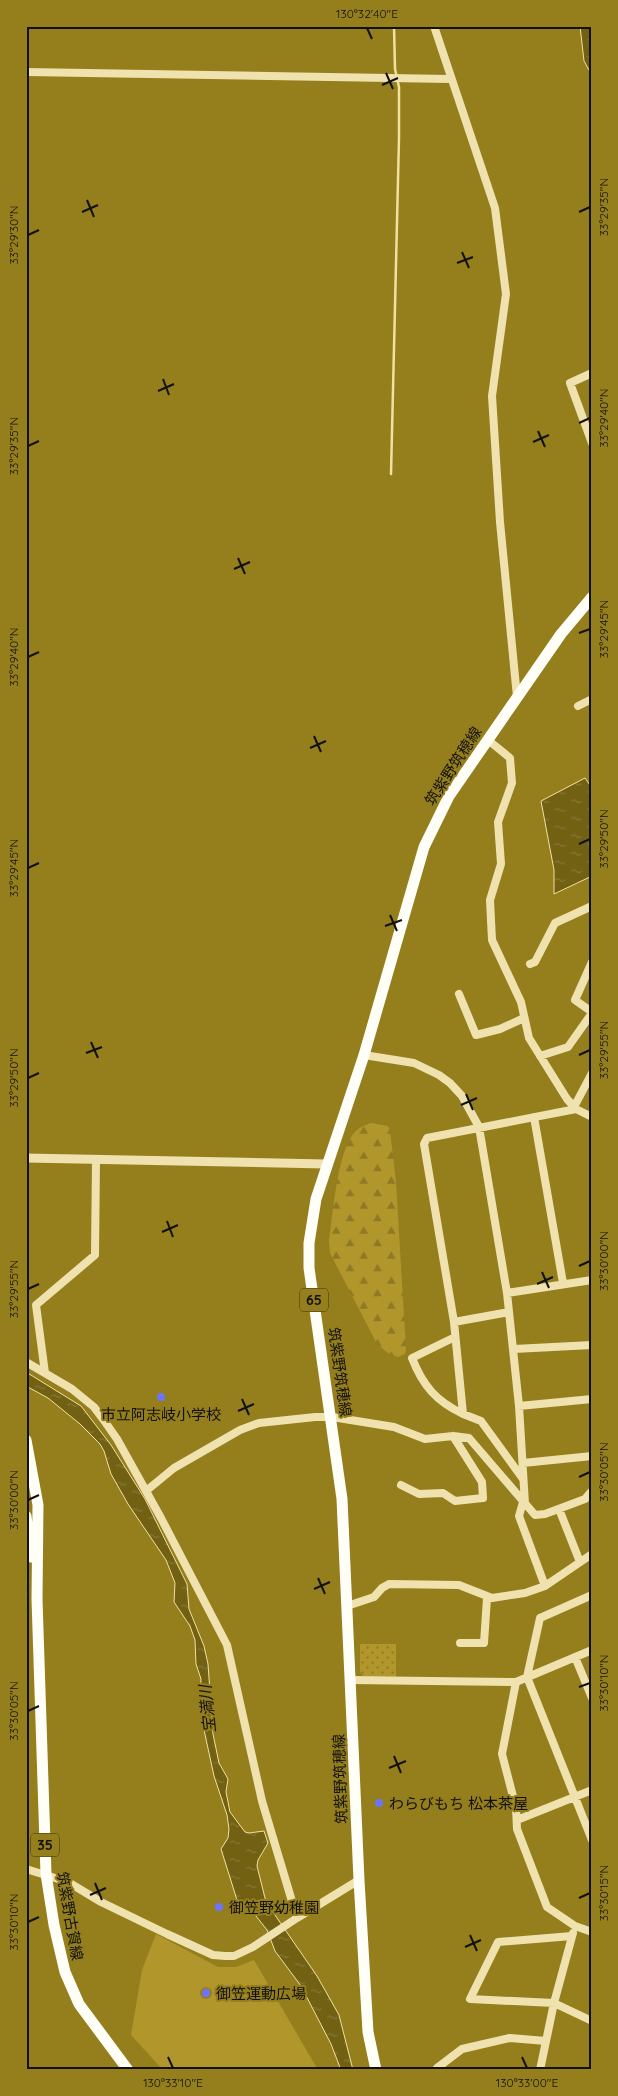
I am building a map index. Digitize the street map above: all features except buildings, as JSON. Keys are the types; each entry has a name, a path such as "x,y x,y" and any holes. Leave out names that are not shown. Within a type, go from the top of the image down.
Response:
{"main road":[{"name":"筑紫野筑穂線","path":"376,2070 368,2032 359,1880 342,1499 332,1417 309,1268 309,1243 316,1199 326,1164 364,1055 424,848 448,796 572,618 592,597"},
{"name":"筑紫野古賀線","path":"26,1440 38,1505 37,1598 46,1874 54,1925 65,1972 79,2004 128,2070"},
{"name":"筑紫野古賀線","path":"26,1516 37,1598"}],"street":[{"path":"434,26 494,208 506,294 492,396 500,522 517,696"},
{"path":"26,72 450,79"},
{"path":"592,373 570,383 592,443"},
{"path":"578,706 592,700"},
{"path":"488,740 510,758 512,783 498,822 501,864 490,900 492,940 521,1002 529,1038 552,1077 575,1108 592,1118"},
{"path":"530,964 535,962 555,923 592,906"},
{"path":"540,1056 568,1047 592,1012 575,1000 592,962"},
{"path":"459,994 476,1035 500,1029 524,1018"},
{"path":"364,1055 414,1063 439,1075 450,1083 462,1096 479,1127 507,1293 514,1349 524,1480 524,1503 519,1516 545,1586"},
{"path":"575,1108 592,1073"},
{"path":"463,1414 454,1322 424,1144 427,1138 534,1118 575,1108"},
{"path":"534,1118 563,1283"},
{"path":"26,1158 326,1164"},
{"path":"46,1373 36,1305 95,1255 96,1160"},
{"path":"507,1293 592,1280"},
{"path":"454,1322 509,1312"},
{"path":"455,1337 412,1358 419,1376 431,1392 445,1405 481,1421 524,1480"},
{"path":"514,1349 592,1345"},
{"path":"26,1362 72,1389 94,1407 116,1439 146,1491 194,1578 227,1645 262,1801 294,1920"},
{"path":"519,1406 592,1398"},
{"path":"146,1491 174,1468 240,1430 259,1423 315,1416 394,1427 425,1439 453,1436 469,1438 531,1512 539,1516 585,1499 592,1491"},
{"path":"401,1485 419,1494 443,1493 455,1502 483,1498 482,1482 453,1436"},
{"path":"523,1464 592,1456"},
{"path":"559,1509 580,1562"},
{"path":"347,1606 374,1597 382,1588 389,1584 459,1586 487,1598 525,1593 545,1586 592,1554"},
{"path":"592,1595 540,1618 527,1677 592,1840"},
{"path":"460,1643 484,1643 487,1598"},
{"path":"351,1680 516,1682 592,1650"},
{"path":"575,1658 592,1698"},
{"path":"516,1682 502,1754 516,1808 517,1829 547,1907 575,1926 592,1932"},
{"path":"517,1820 592,1790"},
{"path":"26,1869 68,1882 101,1902 213,1955 234,1956 253,1947 359,1880"},
{"path":"540,2070 554,2003 575,1926"},
{"path":"572,1936 498,1942 470,1999 554,2003 592,2021"},
{"path":"438,2070 437,2068 462,2049 510,2038 546,2041"}],"green space":[{"path":"371,1123 388,1126 396,1182 406,1350 405,1354 398,1357 388,1353 377,1344 330,1253 329,1242 340,1166 350,1139 357,1130"},
{"path":"360,1644 396,1644 396,1678 365,1678 360,1672"},
{"name":"御笠運動広場","path":"156,1934 218,1967 236,1967 254,1960 318,2070 163,2070 131,2035 142,1970"}],"water":[{"path":"580,26 592,26 592,68 589,70 584,61"},
{"path":"585,778 592,788 592,876 554,894 554,870 541,801"},
{"name":"宝満川","path":"26,1372 81,1406 111,1445 145,1499 187,1584 189,1609 204,1646 208,1664 213,1734 219,1763 228,1779 226,1792 230,1812 245,1832 264,1831 268,1843 258,1860 257,1866 266,1902 317,1976 339,2015 353,2070 341,2070 331,2044 301,1986 275,1951 267,1930 245,1902 237,1900 221,1849 228,1838 229,1829 227,1815 214,1776 204,1730 200,1704 201,1679 196,1664 195,1640 190,1626 174,1602 175,1583 166,1560 128,1504 111,1474 100,1444 80,1424 48,1398 26,1386"}],"waterway":[{"path":"391,474 399,138 399,87 395,69 394,26"}],"place":[{"name":"市立阿志岐小学校","path":"161,1397"},
{"name":"わらびもち 松本茶屋","path":"379,1803"},
{"name":"御笠野幼稚園","path":"219,1907"},
{"name":"御笠運動広場","path":"206,1993"}]}
